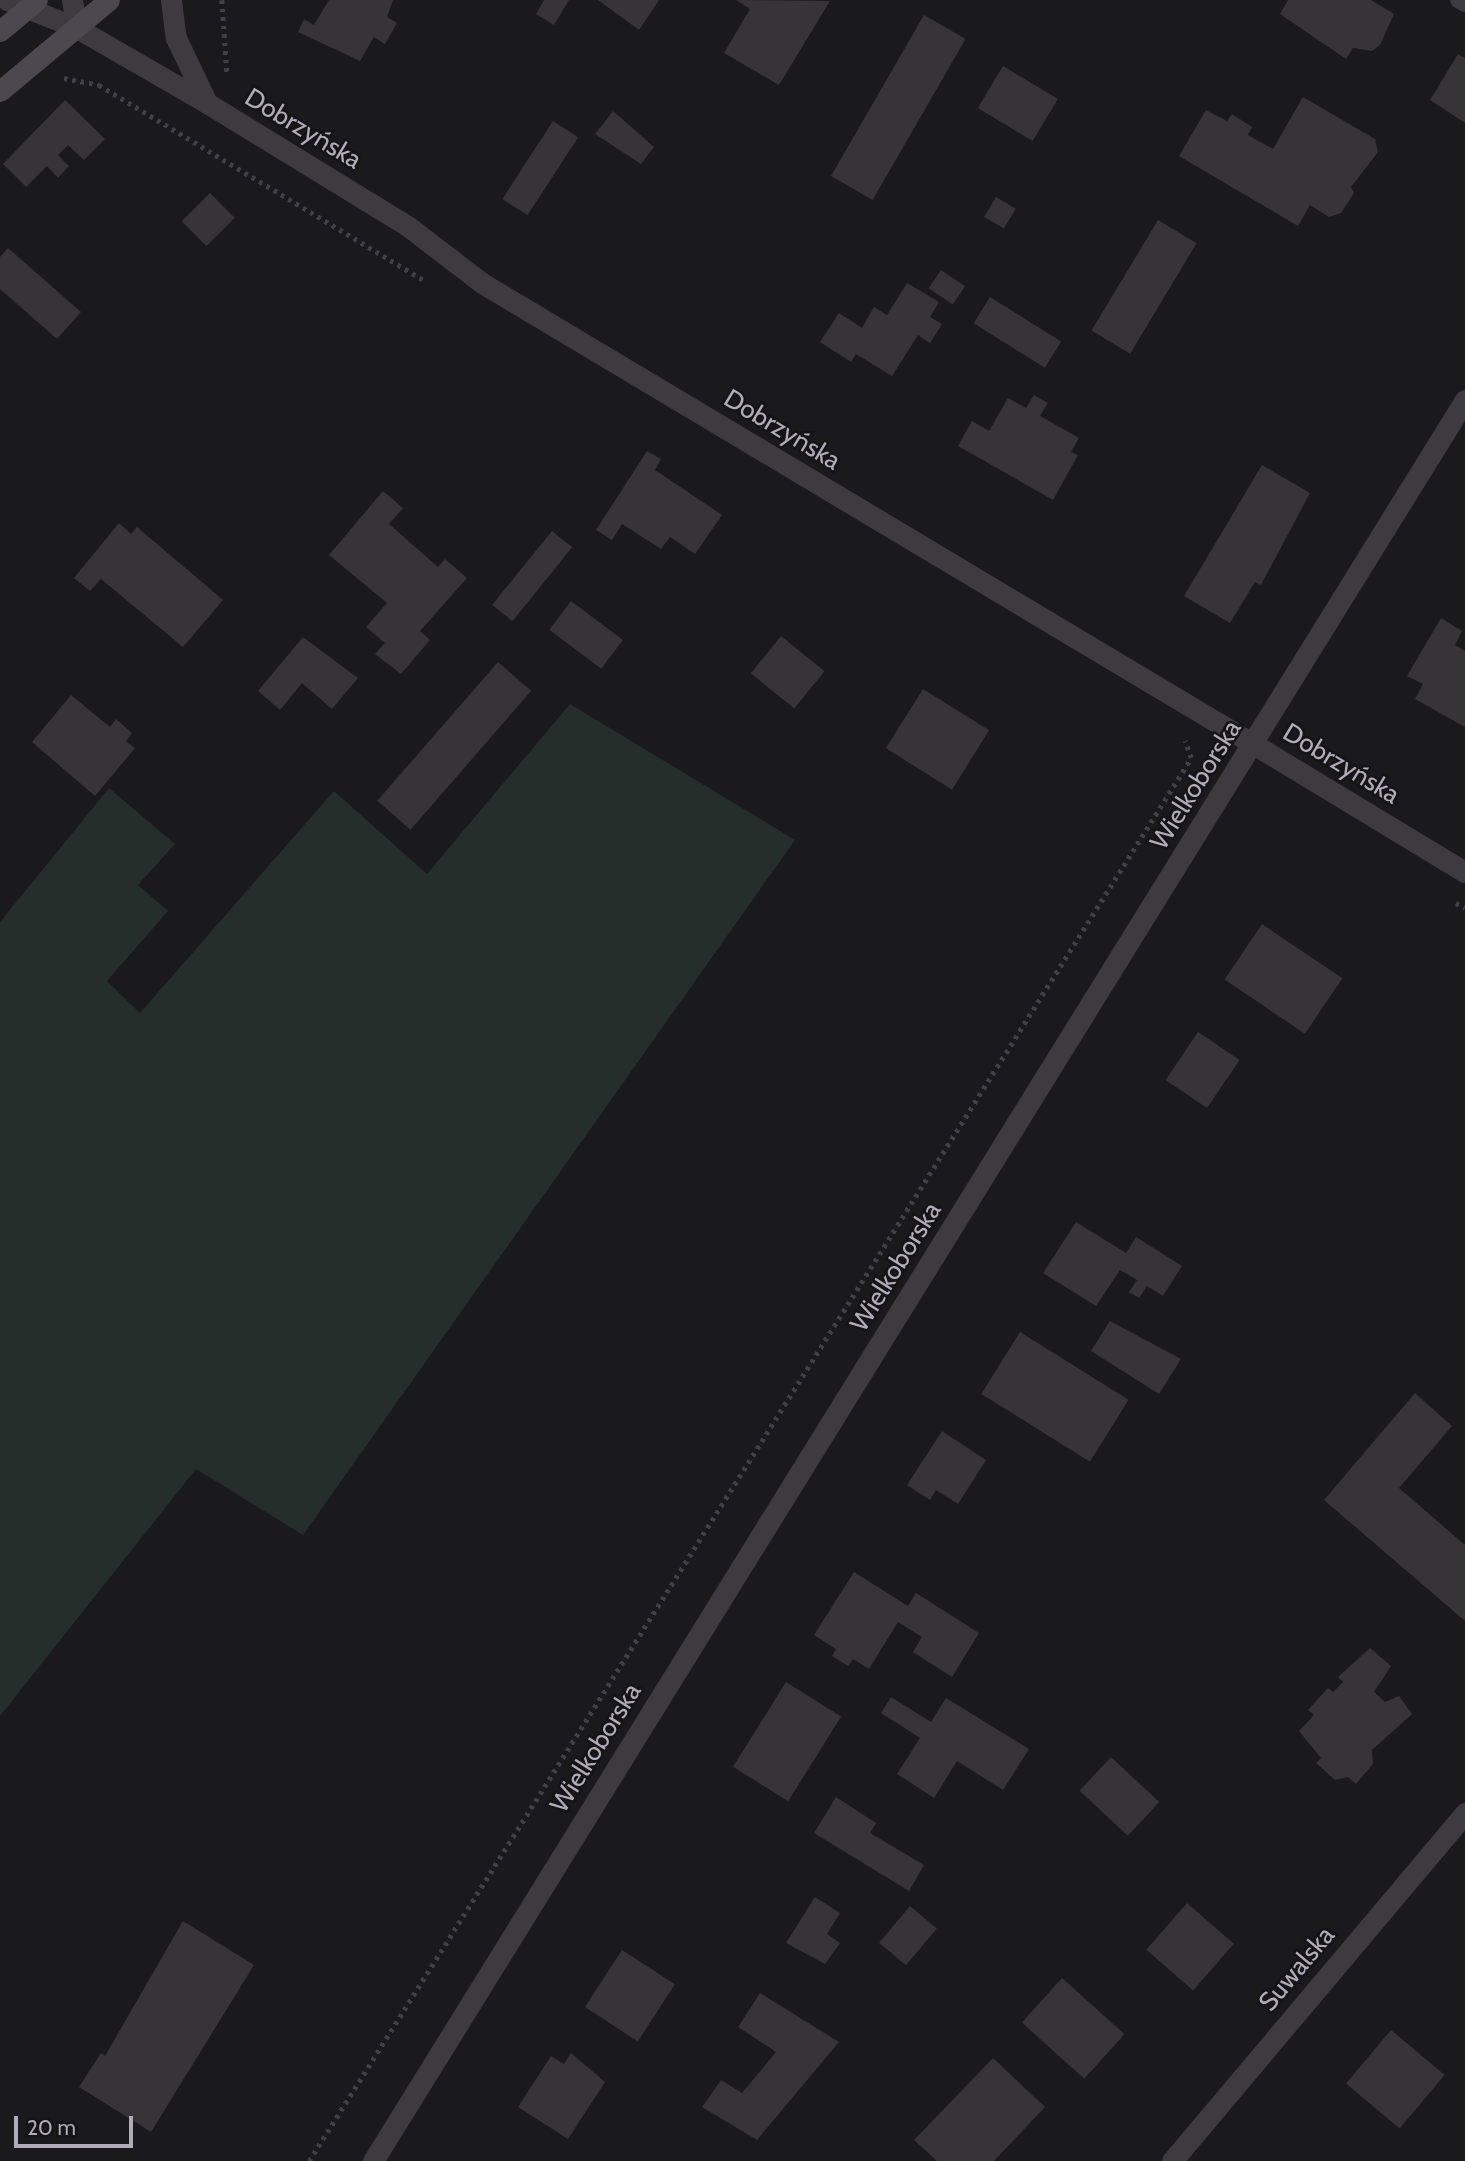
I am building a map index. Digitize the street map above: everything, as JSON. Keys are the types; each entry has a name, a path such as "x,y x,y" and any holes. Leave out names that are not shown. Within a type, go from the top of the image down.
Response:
{"main road":[{"path":"0,91 109,0"},
{"path":"0,31 23,3"}],"street":[{"path":"72,0 77,28"},
{"path":"171,0 176,38 207,103"},
{"name":"Dobrzyńska","path":"23,3 77,28 207,103 409,227 482,283 1465,872"},
{"name":"Wielkoborska","path":"373,2161 1255,745 1465,400"},
{"name":"Suwalska","path":"1171,2161 1465,1813"}],"lane":[{"path":"1458,0 1465,4"}],"path":[{"path":"58,79 82,78 99,85 183,136"},
{"path":"309,2161 1191,758 1183,735"}],"shaded area":[{"path":"570,704 795,840 303,1535 196,1469 0,1716 0,922 109,788 175,844 138,885 168,911 107,981 140,1013 334,791 427,874"}],"building":[{"path":"329,0 393,0 387,17 397,23 385,44 374,37 360,61 298,32 304,19 314,25"},
{"path":"544,0 569,0 554,25 536,14"},
{"path":"598,0 659,0 639,30"},
{"path":"736,0 830,1 779,85 724,53 750,9"},
{"path":"1288,0 1371,0 1394,14 1380,45 1372,51 1353,48 1346,59 1280,14"},
{"path":"924,15 966,39 873,200 831,176"},
{"path":"1458,54 1465,58 1465,123 1430,100"},
{"path":"1003,66 1058,99 1033,141 978,108"},
{"path":"1303,97 1375,139 1378,152 1351,187 1354,193 1341,213 1329,217 1310,205 1298,226 1179,156 1206,110 1227,121 1232,114 1252,127 1248,135 1273,149"},
{"path":"65,100 105,139 84,160 68,145 58,155 69,166 58,178 47,166 26,187 3,164"},
{"path":"613,111 654,147 641,164 595,134"},
{"path":"553,121 578,137 528,215 502,199"},
{"path":"210,193 235,218 206,246 182,221"},
{"path":"996,197 1016,209 1004,229 984,217"},
{"path":"1158,220 1197,243 1130,354 1092,331"},
{"path":"8,248 81,312 57,339 0,289 0,257"},
{"path":"941,270 965,286 953,304 929,288"},
{"path":"907,283 939,302 930,317 942,324 930,343 918,335 892,376 856,354 851,362 820,342 839,313 862,328 874,307 887,315"},
{"path":"990,297 1061,342 1045,368 974,323"},
{"path":"1034,395 1048,403 1040,416 1079,438 1071,452 1078,455 1053,500 958,446 972,421 989,431 1008,398 1026,408"},
{"path":"647,451 661,459 655,470 722,515 695,554 670,537 661,549 622,524 612,540 596,530"},
{"path":"1262,465 1310,493 1261,585 1255,582 1230,623 1184,596"},
{"path":"383,491 403,508 389,524 438,567 445,559 467,578 420,631 430,640 401,674 375,654 385,643 366,627 387,603 329,555"},
{"path":"119,523 131,534 137,527 223,600 183,647 101,579 90,591 74,578"},
{"path":"552,531 572,547 512,621 492,605"},
{"path":"571,601 623,640 601,669 549,630"},
{"path":"1441,618 1462,631 1455,645 1465,651 1465,727 1415,699 1423,684 1407,676"},
{"path":"781,636 825,671 794,709 751,673"},
{"path":"303,637 358,678 332,709 302,683 280,710 258,691"},
{"path":"498,662 531,691 410,830 377,801"},
{"path":"923,689 989,730 952,790 886,748"},
{"path":"71,695 110,727 116,719 132,733 126,741 135,748 95,796 32,742"},
{"path":"1262,924 1342,978 1305,1034 1225,980"},
{"path":"1198,1032 1239,1060 1207,1108 1166,1080"},
{"path":"1076,1222 1126,1253 1136,1237 1182,1266 1163,1296 1147,1286 1139,1298 1129,1292 1137,1280 1120,1270 1096,1306 1043,1273"},
{"path":"1110,1321 1181,1359 1159,1394 1091,1351"},
{"path":"1020,1332 1129,1400 1090,1462 981,1394"},
{"path":"1415,1393 1452,1426 1399,1488 1465,1545 1465,1621 1324,1500"},
{"path":"942,1431 986,1460 958,1504 936,1490 930,1500 907,1485"},
{"path":"854,1572 908,1606 916,1593 979,1633 952,1677 913,1652 922,1637 898,1622 869,1669 853,1659 848,1666 832,1656 836,1649 814,1635"},
{"path":"1370,1648 1391,1666 1374,1692 1385,1702 1399,1696 1412,1714 1372,1750 1373,1764 1356,1784 1348,1777 1335,1780 1316,1763 1321,1758 1299,1731 1314,1715 1308,1710 1328,1688 1333,1692 1343,1682 1338,1677"},
{"path":"786,1682 841,1716 788,1801 733,1767"},
{"path":"891,1697 931,1722 946,1698 1029,1749 1003,1790 957,1761 934,1798 897,1774 920,1738 881,1713"},
{"path":"1111,1757 1159,1802 1128,1836 1080,1791"},
{"path":"836,1797 876,1823 870,1833 924,1865 909,1891 814,1833"},
{"path":"815,1897 840,1913 827,1934 840,1943 825,1964 786,1943"},
{"path":"1187,1903 1234,1944 1193,1990 1146,1950"},
{"path":"910,1906 937,1928 906,1965 879,1943"},
{"path":"183,1921 254,1965 151,2132 79,2087 101,2053 105,2056"},
{"path":"622,1950 675,1984 638,2041 585,2007"},
{"path":"1062,1978 1124,2034 1084,2079 1022,2023"},
{"path":"760,1993 839,2042 757,2140 702,2107 721,2080 742,2093 776,2052 738,2027"},
{"path":"1391,2030 1445,2075 1400,2129 1346,2084"},
{"path":"571,2053 605,2082 568,2139 518,2107 551,2056 564,2064"},
{"path":"993,2058 1045,2107 994,2161 937,2161 914,2140"}]}
